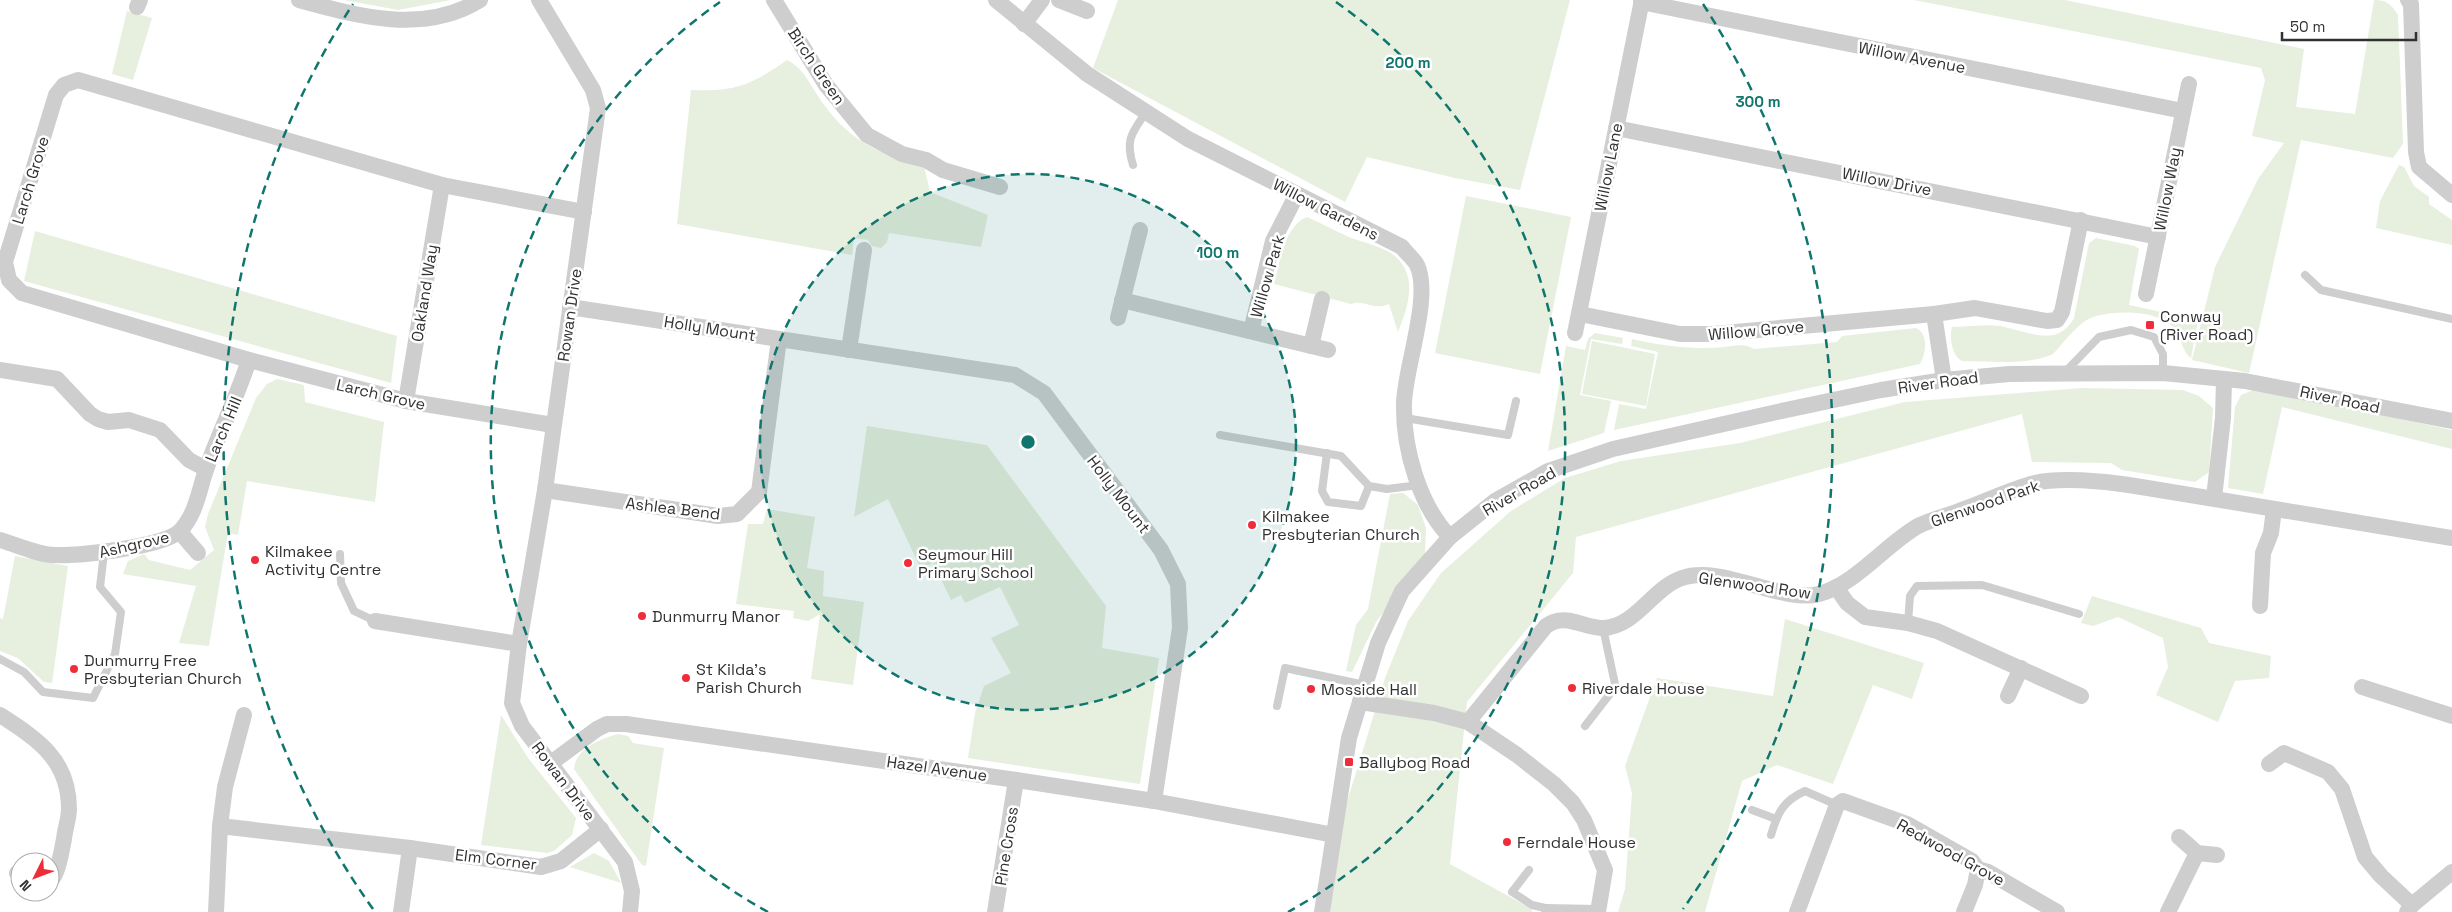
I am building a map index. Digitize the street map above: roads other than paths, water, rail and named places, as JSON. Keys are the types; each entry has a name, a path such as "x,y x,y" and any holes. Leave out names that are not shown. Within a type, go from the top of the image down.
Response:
{"street":[{"path":"299,0 355,15 412,20 463,10 480,0"},
{"name":"Rowan Drive","path":"539,0 593,90 597,100 584,212 545,490 519,644 512,703 522,726 625,862 632,891 630,912"},
{"name":"Birch Green","path":"774,0 826,85 867,135 902,154 926,160 942,170 1000,186"},
{"name":"Willow Gardens","path":"996,0 1087,74 1188,138 1402,247 1417,265 1422,292 1404,403 1408,443 1419,485 1432,514 1450,537"},
{"path":"1024,24 1042,0"},
{"path":"1059,0 1088,11"},
{"path":"2408,0 2411,4 2418,167 2452,195"},
{"name":"Willow Avenue","path":"1642,1 2183,111"},
{"name":"Willow Lane","path":"1575,333 1642,1"},
{"name":"Larch Grove","path":"553,425 406,401 249,360 22,293 9,280 5,262 56,95 64,85 78,80 442,185 584,212"},
{"name":"Willow Way","path":"2146,294 2189,84"},
{"name":"Willow Drive","path":"1616,128 2158,237"},
{"name":"Oakland Way","path":"406,401 442,185"},
{"name":"Willow Park","path":"1252,331 1273,241 1297,194"},
{"name":"Willow Grove","path":"1580,314 1680,334 1713,334 1934,314 1975,308 2047,321 2057,320 2062,312 2081,220"},
{"path":"1118,318 1140,230"},
{"path":"849,350 864,250"},
{"path":"1311,346 1322,299"},
{"name":"Willow Park","path":"1122,300 1328,350"},
{"name":"Holly Mount","path":"570,307 1015,374 1044,393 1161,550 1178,584 1180,628 1154,802"},
{"path":"1934,314 1944,380"},
{"name":"Ashlea Bend","path":"545,490 718,516 737,514 759,492 779,339"},
{"name":"Larch Hill","path":"0,370 57,380 90,414 108,422 129,420 160,430 189,460 206,469 238,396 249,360"},
{"name":"River Road","path":"1450,537 1503,497 1548,471 1592,456 1643,442 1768,414 1881,390 1944,380 2009,374 2065,372 2163,373 2279,386 2452,421"},
{"path":"2214,498 2223,418 2224,379"},
{"name":"Ashgrove","path":"0,540 54,556 104,553 165,538 180,532 195,508 206,469"},
{"name":"Glenwood Park","path":"1836,587 1918,526 2036,483 2097,480 2452,538"},
{"path":"2260,606 2263,553 2271,533 2274,509"},
{"name":"Ashgrove","path":"180,532 198,553"},
{"path":"1322,912 1349,738 1378,643 1402,592 1450,537"},
{"name":"Glenwood Row","path":"1603,628 1623,622 1658,592 1682,578 1701,576 1734,579 1796,594 1817,594 1836,587"},
{"path":"1836,587 1847,603 1865,617 1908,623 1937,631 2081,696"},
{"path":"1468,722 1546,626 1554,621 1564,619 1603,628"},
{"path":"374,621 519,644"},
{"path":"2008,696 2021,668"},
{"path":"2362,687 2452,716"},
{"path":"1360,702 1434,713 1468,722 1517,755 1554,784 1573,803 1584,820 1605,870 1598,911"},
{"path":"0,715 34,737 54,758 66,786 69,809 60,861"},
{"path":"216,912 220,826 225,787 244,715"},
{"name":"Hazel Avenue","path":"551,763 597,730 613,723 652,727 1016,780 1154,802 1334,835"},
{"path":"2269,764 2284,753 2328,772 2342,789 2365,857 2410,908 2452,872"},
{"name":"Pine Cross","path":"995,912 1016,780"},
{"name":"Redwood Grove","path":"1837,805 1843,801 1907,824 1972,861 1978,869 1988,872 2057,912"},
{"path":"1797,912 1837,805"},
{"name":"Elm Corner","path":"220,826 410,848 541,867 561,861 601,829"},
{"path":"2179,837 2197,852 2217,855"},
{"path":"401,912 410,848"},
{"path":"2168,912 2197,852"},
{"path":"1964,912 1975,885 1978,869"}],"lane":[{"path":"1133,165 1127,148 1133,132 1146,112"},
{"path":"2305,275 2321,290 2452,319"},
{"path":"2065,372 2100,337 2131,330 2154,337 2163,354 2163,373"},
{"path":"1405,418 1508,435 1516,401"},
{"path":"1220,435 1341,456 1369,486 1387,489 1419,485"},
{"path":"1326,453 1322,491 1328,502 1361,506 1369,486"},
{"path":"0,659 24,672 43,692 94,698 115,654 121,612 100,587 104,553"},
{"path":"340,554 341,583 354,611 374,621"},
{"path":"1908,623 1910,596 1917,586 1982,585 2079,614"},
{"path":"1585,726 1614,690 1615,684 1603,628"},
{"path":"1277,706 1284,668 1365,685"},
{"path":"1771,835 1776,819 1790,798 1805,791 1837,805"},
{"path":"1752,810 1776,819"},
{"path":"1529,870 1512,892 1532,905 1545,910 1598,911"}],"place":[{"name":"Conway (River Road)","path":"2150,325"},
{"name":"Kilmakee Presbyterian Church","path":"1252,525"},
{"name":"Kilmakee Activity Centre","path":"255,560"},
{"name":"Seymour Hill Primary School","path":"908,563"},
{"name":"Dunmurry Manor","path":"642,616"},
{"name":"Dunmurry Free Presbyterian Church","path":"74,669"},
{"name":"St Kilda's Parish Church","path":"686,678"},
{"name":"Riverdale House","path":"1572,688"},
{"name":"Mosside Hall","path":"1311,689"},
{"name":"Ballybog Road","path":"1349,762"},
{"name":"Ferndale House","path":"1507,842"}]}
